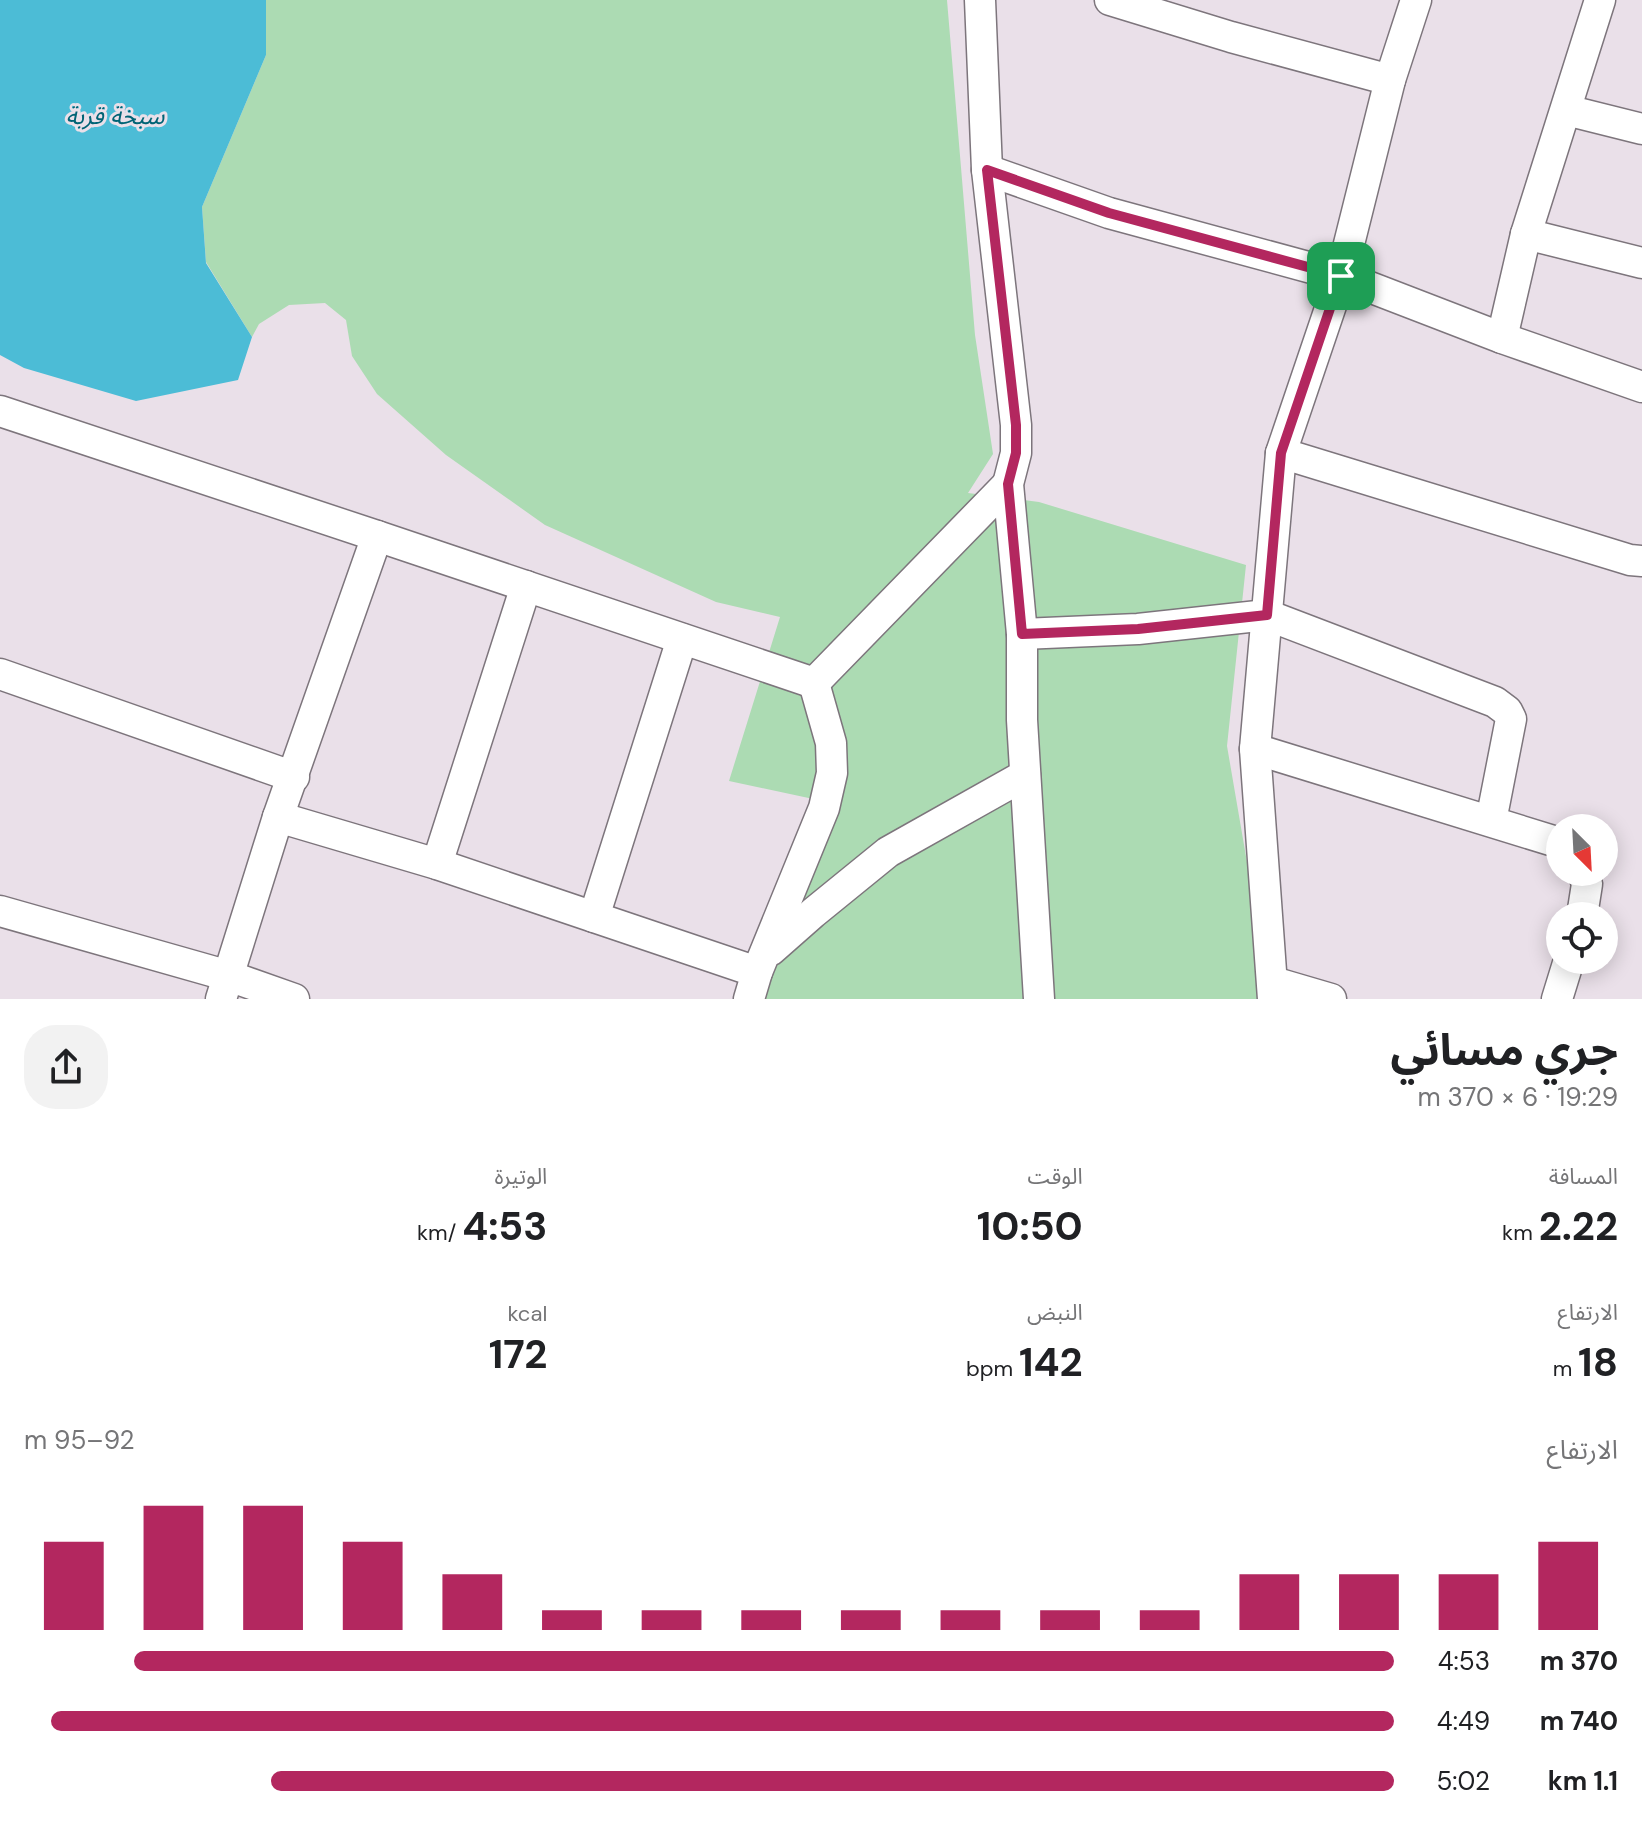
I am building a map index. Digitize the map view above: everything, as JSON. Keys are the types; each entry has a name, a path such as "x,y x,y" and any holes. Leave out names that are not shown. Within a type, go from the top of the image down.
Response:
{"street":[{"path":"980,0 987,170 1016,425 1016,453 1008,484 1022,634 1022,720 1039,999"},
{"path":"1110,0 1390,80"},
{"path":"1331,999 1273,990 1255,749 1281,453 1341,276 1390,80 1416,0"},
{"path":"1502,338 1526,234 1600,0"},
{"path":"1566,110 1642,129"},
{"path":"987,170 1109,213 1341,276 1502,338 1642,387"},
{"path":"1526,234 1642,263"},
{"path":"0,411 814,683"},
{"path":"1281,453 1630,560 1642,561"},
{"path":"814,683 1008,484"},
{"path":"225,988 278,817 377,536"},
{"path":"437,864 526,586"},
{"path":"1022,634 1138,629 1267,615 1495,702 1507,711 1511,719 1491,821"},
{"path":"594,917 682,639"},
{"path":"0,674 294,777"},
{"path":"757,976 824,808 832,773 827,723 814,683"},
{"path":"1255,749 1546,839"},
{"path":"757,976 813,913 888,852 1025,775"},
{"path":"278,817 437,864 757,976"},
{"path":"0,911 225,988 294,999"},
{"path":"1557,999 1565,974"}],"green space":[{"path":"266,0 947,0 975,335 993,454 968,493 1039,502 1246,565 1227,746 1265,967 1264,999 760,999 818,800 729,781 780,617 716,602 545,525 446,455 377,394 352,356 346,320 325,303 289,305 259,324 252,337 206,262 202,207 266,55"}],"water":[{"name":"سبخة قربة","path":"0,0 266,0 266,55 202,207 206,263 252,337 238,380 136,401 24,368 0,355"}],"route":[{"path":"987,170 1109,213 1341,276 1281,453 1267,615 1138,629 1022,634 1008,484 1016,453 1016,425 987,170"}]}
